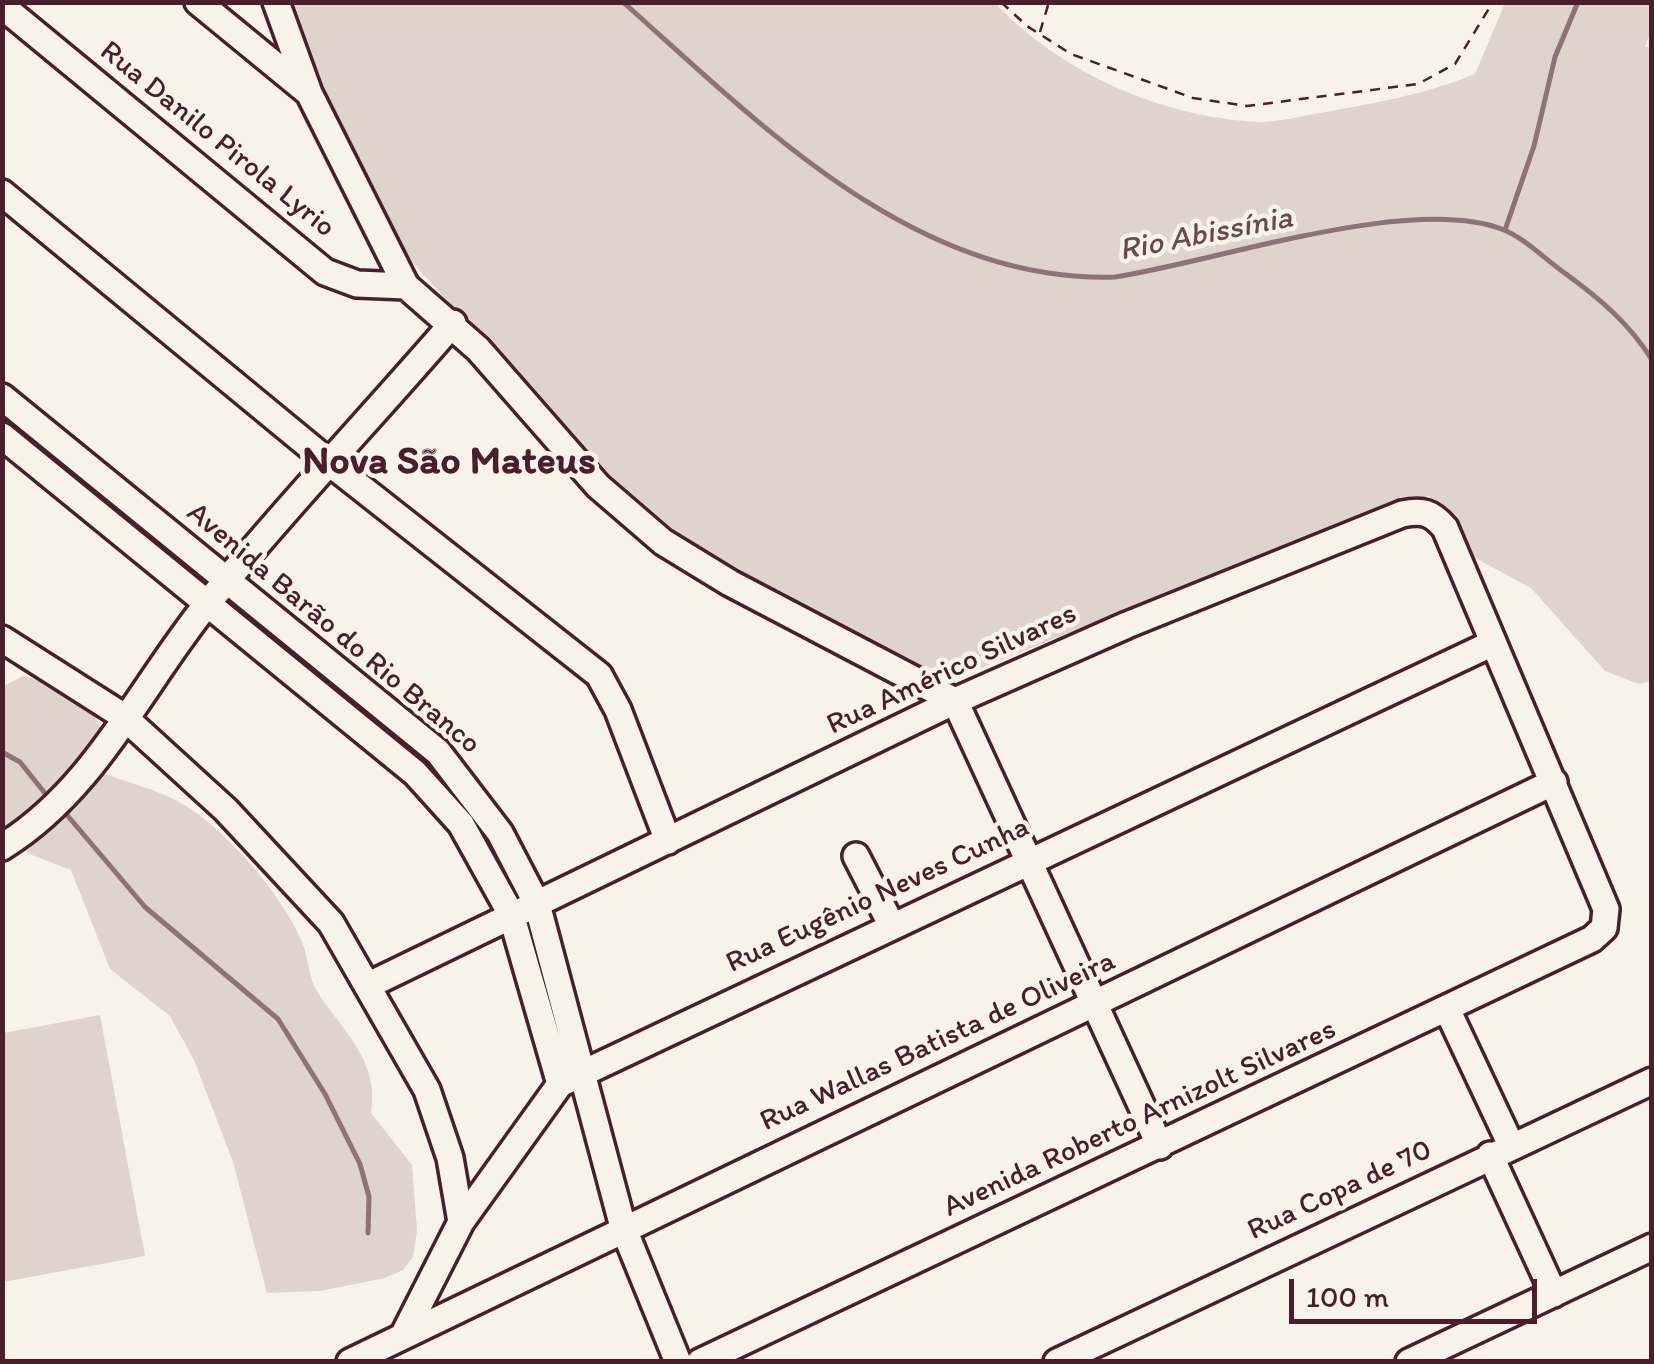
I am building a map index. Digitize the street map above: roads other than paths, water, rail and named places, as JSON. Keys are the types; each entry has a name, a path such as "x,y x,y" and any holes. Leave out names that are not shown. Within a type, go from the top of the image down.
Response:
{"street":[{"path":"198,2 308,92"},
{"path":"276,2 308,92 406,286 453,323 598,486 663,542 730,583 954,701 1160,1146"},
{"name":"Rua Danilo Pirola Lyrio","path":"7,9 324,272 356,284 406,286"},
{"path":"2,193 331,464 599,675 618,710 668,842"},
{"path":"2,847 60,803 91,769 124,716 208,603 453,323"},
{"name":"Avenida Barão do Rio Branco","path":"2,397 438,752 500,833 537,904 571,1078"},
{"name":"Avenida Barão do Rio Branco","path":"2,436 415,773 460,824 511,914 623,1227 678,1362"},
{"name":"Rua Américo Silvares","path":"369,985 954,701 1128,624 1402,514 1422,511 1434,515 1445,528 1493,643"},
{"path":"1493,643 1554,782"},
{"name":"Rua Eugênio Neves Cunha","path":"394,1347 462,1222 571,1078 1493,643"},
{"path":"9,652 124,716 287,873 331,923 427,1090 450,1158 462,1222"},
{"path":"415,773 438,752"},
{"name":"Avenida Roberto Arnizolt Silvares","path":"700,1362 1592,939 1604,928 1606,909 1554,782"},
{"name":"Rua Wallas Batista de Oliveira","path":"350,1362 394,1347 623,1227 1554,782"},
{"path":"856,856 892,926"},
{"path":"1447,1009 1554,1294"},
{"name":"Rua Copa de 70","path":"1057,1362 1652,1081"},
{"path":"1408,1362 1440,1354 1652,1248"}],"waterway":[{"name":"Rio Abissínia","path":"623,2 730,98 846,188 908,225 973,254 1042,272 1115,277 1367,225 1465,221 1504,230 1528,244 1613,312 1652,360"},
{"path":"1505,230 1534,146 1555,57 1578,2"},
{"path":"2,752 20,762 48,797"},
{"path":"67,815 145,907 278,1019 325,1094 360,1164 369,1197 368,1233"}],"district":[{"name":"Nova São Mateus","path":"449,463"}]}
